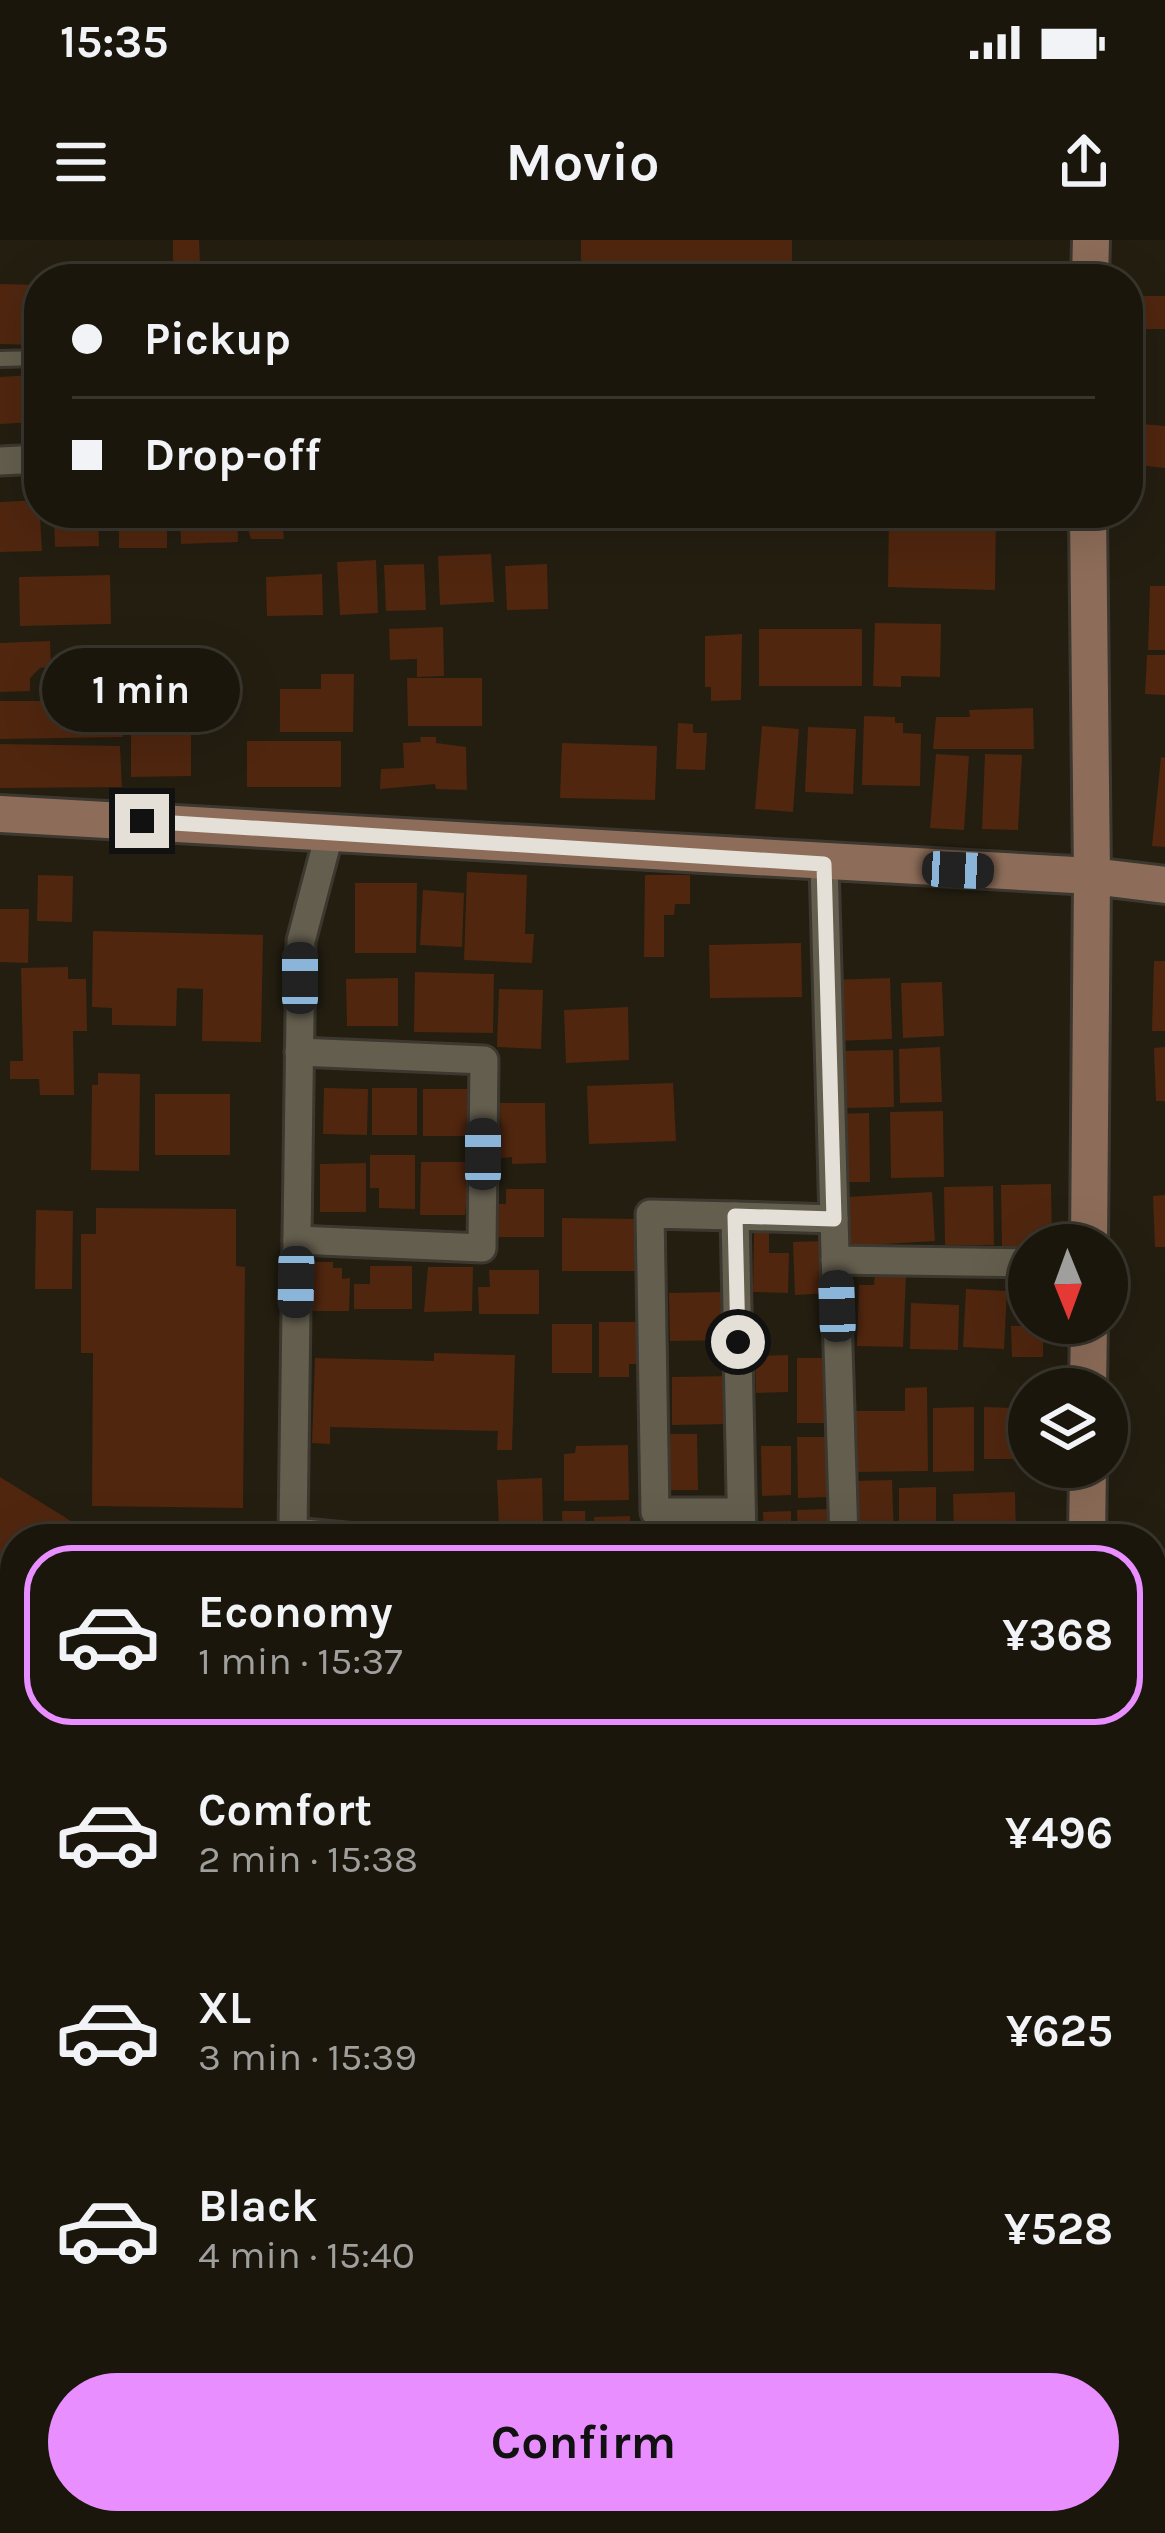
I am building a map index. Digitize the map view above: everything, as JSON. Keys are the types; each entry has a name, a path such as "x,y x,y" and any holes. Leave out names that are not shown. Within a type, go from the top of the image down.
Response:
{"street":[{"path":"1088,528 1089,1224"},
{"path":"0,814 1092,876 1165,885"},
{"path":"293,1524 301,941 330,831"},
{"path":"824,864 844,1524"},
{"path":"296,1240 482,1248 484,1060 299,1052"},
{"path":"734,1524 655,1512 650,1214 834,1219"},
{"path":"735,1216 741,1524"},
{"path":"835,1260 1008,1263"},
{"path":"1087,1524 1088,1488"}],"building":[{"path":"173,240 199,240 200,263 173,264"},
{"path":"581,240 792,240 792,264 581,264"},
{"path":"0,284 24,285 24,345 0,344"},
{"path":"1143,296 1165,296 1165,329 1143,329"},
{"path":"24,376 24,423 0,424 0,377"},
{"path":"1143,424 1165,426 1165,468 1143,466"},
{"path":"24,501 24,528 41,528 42,551 0,552 0,502"},
{"path":"54,528 98,528 99,546 55,547"},
{"path":"119,528 167,528 167,548 119,548"},
{"path":"180,528 238,528 238,542 181,544"},
{"path":"248,528 283,528 284,539 251,539"},
{"path":"889,528 996,528 995,590 888,587"},
{"path":"491,554 494,602 440,605 438,556"},
{"path":"376,560 378,613 340,615 337,562"},
{"path":"424,564 426,610 386,611 384,565"},
{"path":"547,564 548,609 507,610 505,566"},
{"path":"322,574 323,615 267,616 266,577"},
{"path":"110,575 111,624 20,626 19,577"},
{"path":"1150,586 1165,586 1165,650 1148,650"},
{"path":"875,623 941,624 940,677 901,676 901,687 873,686"},
{"path":"443,627 444,676 417,677 417,659 390,660 389,629"},
{"path":"759,629 862,629 862,686 759,686"},
{"path":"742,634 741,700 711,701 711,687 705,687 705,636"},
{"path":"50,641 51,667 40,668 30,678 30,691 0,692 0,643"},
{"path":"191,650 191,776 131,777 131,655"},
{"path":"1147,655 1165,655 1165,695 1145,694"},
{"path":"321,674 354,674 353,732 280,732 280,689 321,689"},
{"path":"407,678 482,678 482,726 408,726"},
{"path":"123,680 123,737 0,739 0,701 42,701 42,681"},
{"path":"1033,708 1034,749 933,749 936,717 970,717 969,710"},
{"path":"864,716 895,717 895,723 903,723 903,733 921,734 920,786 862,785"},
{"path":"678,723 693,724 693,733 707,733 705,770 676,769"},
{"path":"762,726 799,729 793,812 755,809"},
{"path":"808,727 856,729 853,794 805,792"},
{"path":"420,737 466,747 467,790 436,789 435,784 380,789 381,769 404,768 403,743 421,742"},
{"path":"247,741 341,741 341,787 247,787"},
{"path":"562,743 657,746 655,800 560,798"},
{"path":"0,744 120,746 122,787 0,788"},
{"path":"936,754 969,756 964,830 930,828"},
{"path":"985,754 1022,755 1018,830 982,829"},
{"path":"1161,757 1165,758 1165,847 1152,846"},
{"path":"467,872 527,875 525,934 534,934 532,963 464,960"},
{"path":"38,875 73,876 72,922 37,921"},
{"path":"645,875 690,875 690,904 675,904 674,915 664,915 664,957 644,957"},
{"path":"355,883 417,883 416,953 355,953"},
{"path":"423,890 464,893 462,947 420,945"},
{"path":"0,909 29,909 28,963 0,962"},
{"path":"93,931 263,935 261,1042 202,1041 203,989 177,988 176,1026 112,1025 112,1008 92,1007"},
{"path":"801,943 802,997 710,998 709,945"},
{"path":"1154,961 1165,961 1165,1031 1152,1031"},
{"path":"68,967 68,979 86,979 87,1031 73,1031 74,1095 40,1095 39,1079 10,1079 10,1061 23,1061 21,968"},
{"path":"415,972 494,974 493,1033 414,1032"},
{"path":"398,978 398,1026 347,1026 346,979"},
{"path":"890,978 892,1039 834,1041 831,980"},
{"path":"942,982 944,1036 903,1038 901,983"},
{"path":"499,989 543,990 541,1049 497,1047"},
{"path":"628,1007 629,1060 566,1063 564,1010"},
{"path":"940,1047 942,1102 900,1103 899,1049"},
{"path":"1165,1047 1165,1101 1156,1101 1154,1048"},
{"path":"893,1050 894,1107 844,1108 842,1051"},
{"path":"98,1073 140,1074 139,1171 91,1170 92,1085 98,1085"},
{"path":"673,1083 676,1141 589,1144 587,1086"},
{"path":"324,1088 368,1089 367,1135 323,1134"},
{"path":"372,1088 417,1088 417,1135 372,1135"},
{"path":"423,1089 469,1089 470,1136 423,1136"},
{"path":"155,1094 230,1094 230,1155 155,1155"},
{"path":"500,1103 545,1103 546,1163 512,1164 512,1157 501,1158"},
{"path":"943,1111 944,1177 891,1178 890,1112"},
{"path":"869,1113 870,1182 838,1182 838,1114"},
{"path":"370,1155 415,1155 415,1209 379,1208 379,1188 370,1188"},
{"path":"421,1162 470,1162 465,1215 420,1215"},
{"path":"366,1163 366,1212 320,1212 320,1164"},
{"path":"1051,1184 1052,1224 1008,1224 1008,1248 1002,1248 1001,1185"},
{"path":"993,1186 994,1245 945,1245 944,1187"},
{"path":"506,1189 544,1189 544,1237 495,1237 496,1204 506,1204"},
{"path":"932,1192 935,1241 851,1246 848,1197"},
{"path":"1165,1195 1165,1247 1155,1247 1153,1196"},
{"path":"96,1208 236,1209 236,1266 245,1267 243,1508 92,1506 93,1353 81,1353 81,1234 96,1234"},
{"path":"36,1210 73,1211 72,1289 35,1289"},
{"path":"562,1218 639,1219 639,1271 562,1271"},
{"path":"754,1233 769,1233 769,1253 789,1253 788,1293 753,1292"},
{"path":"827,1241 829,1293 795,1295 793,1242"},
{"path":"302,1262 333,1262 333,1268 342,1268 342,1279 350,1278 349,1311 301,1311"},
{"path":"370,1266 412,1266 412,1309 354,1309 354,1284 370,1284"},
{"path":"428,1267 473,1267 472,1311 424,1312"},
{"path":"489,1270 539,1270 539,1314 479,1314 478,1287 490,1287"},
{"path":"875,1273 906,1275 903,1347 857,1346 859,1285 874,1285"},
{"path":"966,1289 1007,1291 1004,1349 963,1347"},
{"path":"725,1292 726,1340 670,1341 669,1293"},
{"path":"911,1303 959,1305 958,1350 910,1349"},
{"path":"599,1322 640,1322 640,1364 629,1364 629,1377 599,1377"},
{"path":"552,1324 592,1324 592,1373 552,1373"},
{"path":"1012,1344 1043,1344 1043,1357 1012,1357"},
{"path":"434,1353 515,1355 512,1450 497,1450 498,1431 330,1427 330,1444 312,1443 315,1358 434,1361"},
{"path":"788,1355 788,1392 756,1393 755,1356"},
{"path":"797,1358 827,1358 827,1423 797,1423"},
{"path":"733,1376 733,1424 672,1425 672,1377"},
{"path":"927,1387 928,1471 855,1472 854,1411 905,1411 905,1388"},
{"path":"974,1407 974,1471 933,1472 933,1408"},
{"path":"984,1407 1008,1408 1008,1459 984,1459"},
{"path":"666,1434 697,1434 698,1490 667,1490"},
{"path":"797,1437 828,1437 829,1497 798,1498"},
{"path":"628,1445 629,1500 564,1501 564,1454 575,1453 576,1446"},
{"path":"761,1446 791,1446 791,1495 762,1496"},
{"path":"0,1477 76,1524 0,1524"},
{"path":"542,1478 543,1523 499,1524 497,1480"},
{"path":"892,1480 893,1524 854,1524 853,1481"},
{"path":"936,1487 936,1524 899,1524 899,1488"},
{"path":"1015,1492 1016,1524 954,1524 953,1494"},
{"path":"831,1509 831,1524 797,1524 797,1510"},
{"path":"562,1511 585,1511 585,1524 562,1524"},
{"path":"791,1511 791,1524 763,1524 763,1512"},
{"path":"630,1516 630,1524 594,1524 594,1517"},
{"path":"658,1517 702,1517 702,1524 658,1524"}],"route":[{"path":"142,821 824,864 834,1219 735,1216 738,1342"}]}
